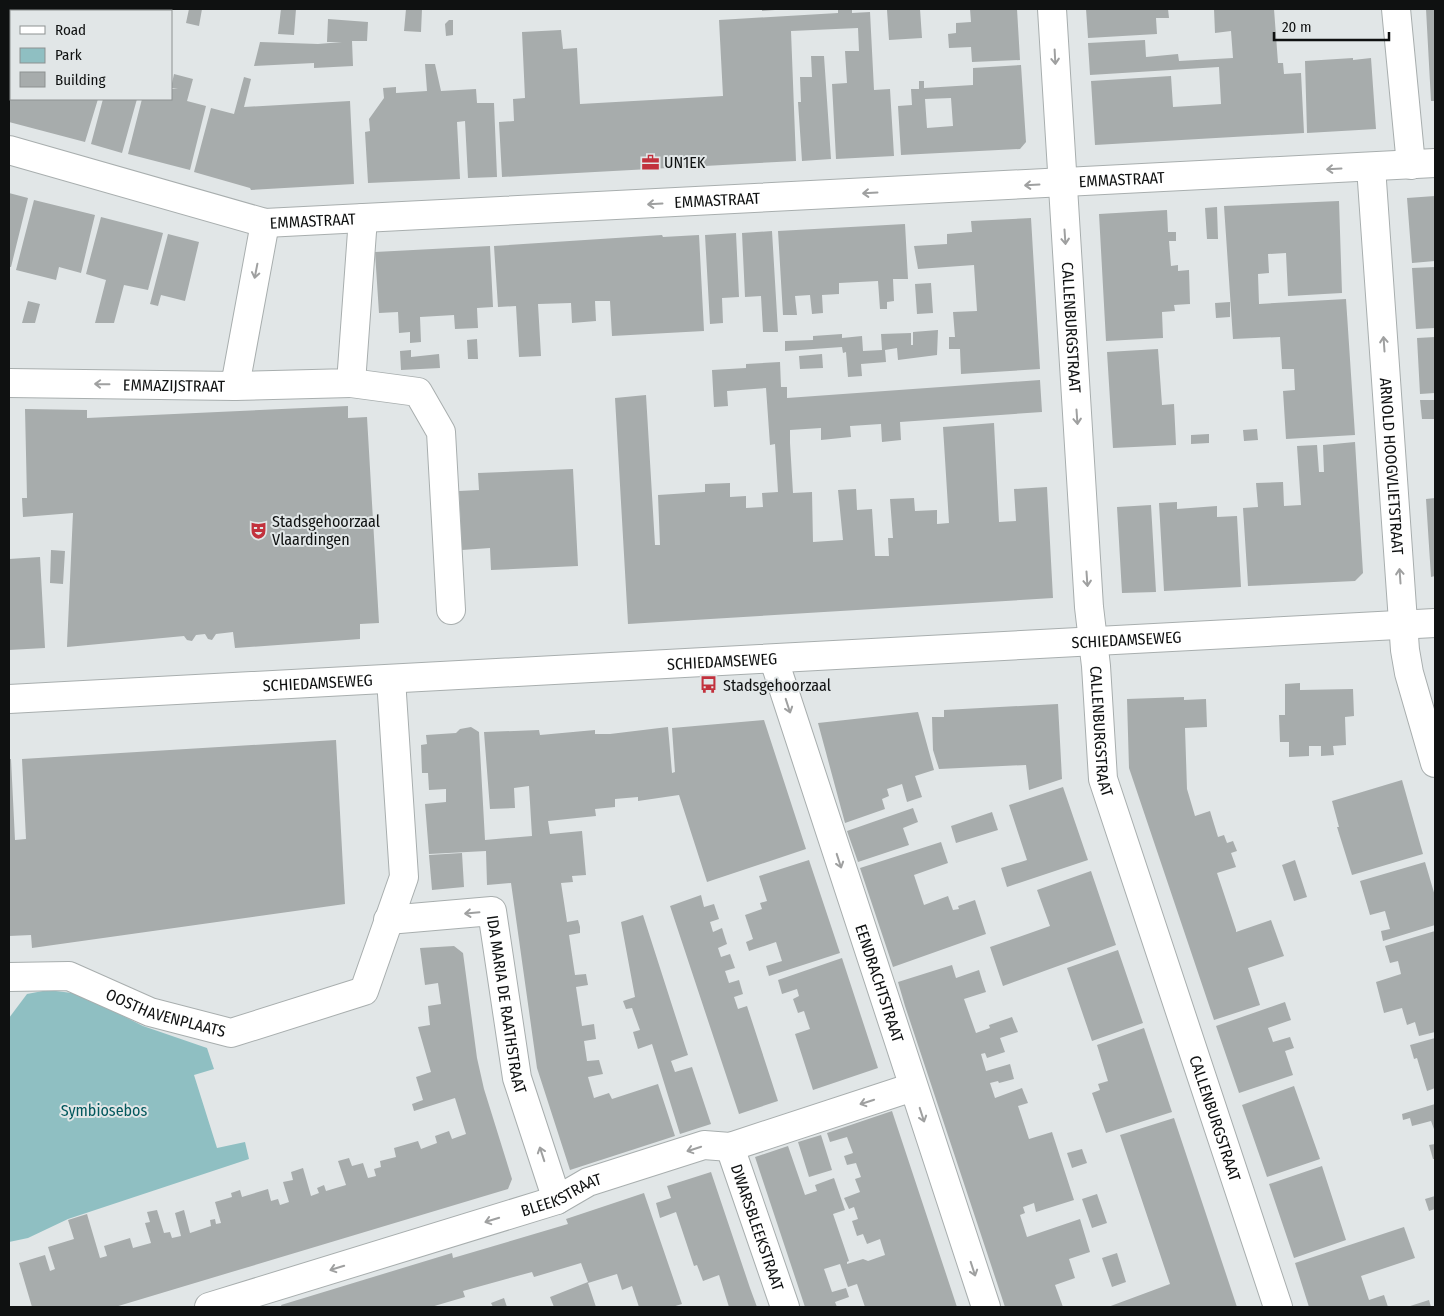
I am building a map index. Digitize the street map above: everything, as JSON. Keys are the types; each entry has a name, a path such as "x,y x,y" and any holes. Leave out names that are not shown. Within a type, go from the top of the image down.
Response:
{"street":[{"name":"CALLENBURGSTRAAT","path":"1052,9 1089,607 1103,779 1278,1307"},
{"path":"1396,9 1423,164"},
{"name":"EMMASTRAAT","path":"9,150 265,223 1062,184 1423,164"},
{"name":"ARNOLD HOOGVLIETSTRAAT","path":"1371,167 1403,625 1409,673 1435,763"},
{"path":"351,383 363,218"},
{"name":"EMMAZIJSTRAAT","path":"9,383 235,386 265,223"},
{"path":"235,386 351,383 418,392 441,432 451,610"},
{"name":"SCHIEDAMSEWEG","path":"9,699 774,660 1435,623"},
{"name":"EENDRACHTSTRAAT","path":"774,660 986,1307"},
{"path":"388,920 404,877 391,679"},
{"name":"IDA MARIA DE RAATHSTRAAT","path":"388,920 492,911 517,1078 557,1200"},
{"name":"OOSTHAVENPLAATS","path":"9,977 69,976 150,1012 231,1033 364,991 388,920"},
{"name":"BLEEKSTRAAT","path":"210,1307 557,1200 588,1182 704,1146 730,1147 913,1086"},
{"name":"DWARSBLEEKSTRAAT","path":"730,1147 785,1307"}],"green space":[{"name":"Symbiosebos","path":"48,990 80,994 143,1026 207,1048 214,1069 194,1075 217,1148 245,1142 249,1159 68,1219 28,1238 9,1242 9,1018 27,994"}],"building":[{"path":"9,9 126,9 10,10 10,100 98,100 85,142 9,122"},
{"path":"189,9 202,9 199,26 186,23"},
{"path":"281,9 296,9 294,35 278,34"},
{"path":"406,9 422,9 421,32 404,31"},
{"path":"762,9 775,9 775,10 762,11"},
{"path":"838,9 852,9 852,13 870,12 874,90 890,89 894,156 836,159 832,84 847,83 845,51 859,51 858,28 791,31 796,161 502,177 499,122 514,121 513,99 525,98 522,32 561,30 563,49 577,48 580,104 723,96 719,20 838,13"},
{"path":"920,9 922,38 889,40 887,10"},
{"path":"970,9 1017,9 1020,60 972,62 971,47 949,48 948,34 956,33 956,23 971,22"},
{"path":"1086,9 1168,9 1169,18 1156,18 1157,34 1088,38"},
{"path":"1214,9 1274,9 1278,63 1283,63 1284,74 1301,73 1304,133 1095,145 1091,81 1171,76 1173,107 1221,104 1219,67 1090,75 1088,43 1145,40 1146,57 1178,54 1179,61 1233,58 1231,31 1215,33"},
{"path":"1426,9 1435,9 1435,101 1431,101"},
{"path":"328,19 368,22 367,41 352,41 353,66 314,68 314,63 254,66 260,42 318,44 342,42 327,42"},
{"path":"449,20 453,20 453,35 446,36 445,24"},
{"path":"811,56 824,56 831,159 802,161 798,102 801,102 800,77 812,77"},
{"path":"1353,58 1353,60 1371,58 1376,129 1307,133 1305,61"},
{"path":"425,64 435,64 441,91 476,89 477,103 494,103 497,177 468,178 465,121 457,122 460,179 368,183 365,132 370,131 369,119 384,98 383,88 396,87 396,93 427,91"},
{"path":"1021,65 1026,142 1020,149 901,155 898,106 912,105 911,89 919,89 919,81 924,81 924,88 973,85 973,68","holes":["951,98 953,126 927,128 925,99"]},
{"path":"174,74 193,79 187,101 206,106 190,170 128,154 142,100 172,100 172,89 178,89 172,88"},
{"path":"244,77 251,79 244,107 350,101 354,184 251,190 250,188 194,172 211,108 234,114"},
{"path":"103,100 137,100 122,153 91,144"},
{"path":"9,193 28,198 11,267 9,267"},
{"path":"1435,196 1435,261 1412,263 1407,198"},
{"path":"34,200 95,215 81,273 59,267 56,280 16,270"},
{"path":"1339,201 1342,293 1288,296 1286,253 1268,254 1269,273 1258,274 1259,304 1346,299 1355,435 1286,439 1283,391 1295,390 1294,369 1282,369 1280,337 1233,339 1224,206"},
{"path":"1217,207 1218,239 1207,239 1205,208"},
{"path":"1167,210 1168,232 1176,232 1176,241 1169,241 1171,266 1178,265 1178,271 1189,270 1190,304 1174,305 1175,311 1162,312 1163,338 1106,341 1099,214"},
{"path":"101,217 163,233 148,290 124,285 114,323 95,323 106,280 86,274"},
{"path":"1031,218 1040,369 961,374 960,349 949,349 949,337 955,337 953,312 977,311 974,265 918,269 914,246 947,244 947,234 972,232 971,221"},
{"path":"905,224 908,279 893,279 894,301 887,302 887,309 880,309 878,281 839,283 839,294 822,295 823,313 812,314 810,295 795,296 797,315 783,315 778,231"},
{"path":"772,231 778,332 763,332 761,296 745,297 742,233"},
{"path":"736,233 739,297 722,298 723,323 710,324 705,235"},
{"path":"168,234 199,242 185,301 161,295 158,306 150,304"},
{"path":"662,235 663,237 699,235 704,331 612,336 610,301 595,301 596,321 572,323 571,303 538,304 541,356 519,357 516,306 498,307 494,246"},
{"path":"490,246 493,307 477,308 478,328 455,329 454,315 420,317 421,342 410,343 410,332 399,333 398,312 379,313 375,252"},
{"path":"1435,267 1435,328 1416,329 1412,268"},
{"path":"931,283 933,313 917,314 915,284"},
{"path":"28,301 40,304 35,323 22,323"},
{"path":"1230,302 1230,317 1216,318 1215,303"},
{"path":"938,330 937,355 898,360 897,348 885,350 886,362 861,364 862,376 848,377 846,352 843,353 842,347 785,351 785,341 813,340 813,336 842,334 842,338 862,336 863,351 882,350 881,334 911,333 911,345 913,345 913,332"},
{"path":"1435,337 1435,393 1420,394 1417,338"},
{"path":"477,339 478,359 468,359 467,340"},
{"path":"1158,349 1162,405 1174,404 1176,445 1113,448 1107,352"},
{"path":"411,350 411,357 439,354 440,368 401,370 400,351"},
{"path":"822,354 823,368 800,369 799,356"},
{"path":"780,362 781,387 787,387 787,398 1040,380 1042,412 900,422 901,440 882,442 881,424 850,426 851,437 821,440 821,428 790,430 790,443 793,493 812,492 813,542 843,540 838,490 856,489 857,510 872,509 875,556 889,556 888,538 893,538 890,499 914,498 915,511 937,510 937,524 949,523 943,427 994,423 999,522 1016,521 1014,489 1047,487 1053,598 628,624 615,398 646,395 655,545 660,545 658,495 705,492 705,484 730,483 730,497 746,496 746,508 763,507 762,493 778,492 775,444 770,445 766,388 727,391 728,406 714,407 712,370 746,368 746,364"},
{"path":"1420,400 1435,400 1435,419 1422,419"},
{"path":"348,406 348,418 367,417 379,623 360,624 360,639 235,648 233,632 216,634 212,640 208,639 205,634 196,635 192,641 187,640 184,636 67,647 73,513 23,517 22,498 27,498 25,409 87,410 87,418"},
{"path":"1257,429 1258,440 1244,441 1243,430"},
{"path":"1209,434 1209,443 1191,444 1191,435"},
{"path":"1355,442 1363,573 1355,581 1248,586 1243,508 1258,507 1256,483 1283,482 1284,506 1301,505 1297,446 1317,445 1319,472 1324,472 1323,445"},
{"path":"573,469 578,566 491,570 490,548 462,550 459,491 479,490 478,473"},
{"path":"1435,498 1435,576 1431,577 1426,499"},
{"path":"1177,502 1177,509 1217,506 1217,517 1237,516 1241,587 1164,591 1159,503"},
{"path":"1151,505 1156,592 1122,593 1117,507"},
{"path":"51,550 65,551 63,584 50,583"},
{"path":"40,557 45,648 9,650 9,559"},
{"path":"1300,683 1300,690 1353,689 1354,716 1345,717 1346,745 1333,746 1334,755 1321,756 1321,746 1309,746 1309,756 1289,757 1289,742 1280,742 1279,715 1285,715 1285,684"},
{"path":"1184,697 1184,700 1206,699 1207,727 1185,728 1187,789 1195,816 1210,811 1218,837 1224,835 1227,843 1233,841 1237,851 1231,853 1236,867 1217,873 1236,932 1271,920 1284,956 1248,968 1260,1005 1214,1020 1129,768 1127,699"},
{"path":"1058,704 1062,779 1029,790 1026,765 939,769 933,750 932,717 944,717 944,710"},
{"path":"918,712 934,770 915,776 922,797 907,802 902,784 887,789 889,796 882,799 885,809 845,823 818,723"},
{"path":"764,720 806,849 707,882 679,795 638,801 638,797 615,799 615,807 595,809 596,816 548,821 550,834 582,831 586,875 572,876 573,882 561,883 567,922 578,920 580,927 580,933 569,935 575,975 586,974 588,985 576,987 582,1026 594,1024 596,1039 584,1041 587,1061 599,1060 603,1074 588,1077 594,1098 609,1093 612,1099 658,1084 675,1136 570,1170 537,1068 511,883 487,885 486,851 429,854 425,804 446,802 446,789 429,790 428,773 422,773 421,745 427,744 426,735 456,733 460,729 471,727 479,732 485,840 532,836 529,786 514,788 515,808 490,809 484,732 539,730 540,735 595,730 595,734 610,734 668,727 672,773 675,772 672,728"},
{"path":"336,740 345,904 32,948 31,935 9,936 9,759 11,759 15,840 26,839 22,759"},
{"path":"1402,780 1423,854 1352,875 1337,827 1339,827 1332,801"},
{"path":"1063,787 1088,860 1007,887 1001,868 1027,860 1009,805"},
{"path":"913,808 918,822 903,828 909,845 858,862 847,831"},
{"path":"992,812 998,830 956,843 951,826"},
{"path":"941,842 948,863 914,875 924,905 948,896 953,910 959,909 958,906 975,900 986,934 893,967 860,868"},
{"path":"462,853 464,887 432,890 429,855"},
{"path":"809,860 840,953 769,976 766,966 782,961 776,942 749,951 746,942 753,939 745,915 762,909 760,903 767,901 759,876"},
{"path":"1295,860 1307,897 1294,901 1282,865"},
{"path":"1425,862 1435,896 1435,925 1383,941 1381,931 1390,929 1385,911 1370,915 1360,881"},
{"path":"1091,871 1116,945 1003,986 990,947 1050,926 1037,890"},
{"path":"701,895 704,907 714,904 719,919 710,922 713,932 722,928 727,944 718,948 721,957 730,954 735,968 725,971 729,983 739,980 743,994 734,997 738,1009 747,1006 778,1101 739,1114 670,906"},
{"path":"643,915 688,1055 671,1061 675,1072 692,1067 711,1124 680,1134 652,1044 638,1049 633,1032 640,1030 632,1008 626,1009 623,1001 635,997 621,922"},
{"path":"1435,931 1435,1032 1419,1036 1415,1022 1407,1025 1402,1008 1384,1013 1376,982 1401,974 1398,961 1390,963 1385,946"},
{"path":"454,946 463,953 477,1058 484,1089 512,1179 508,1189 115,1307 32,1307 19,1263 45,1255 50,1271 55,1269 48,1247 74,1239 68,1220 87,1214 100,1258 107,1256 104,1246 130,1238 133,1248 151,1243 145,1223 150,1222 147,1212 157,1210 164,1233 170,1232 172,1238 181,1236 175,1213 184,1210 190,1233 211,1226 210,1220 215,1219 216,1224 221,1223 215,1202 232,1197 231,1193 240,1190 242,1197 268,1189 271,1201 278,1199 280,1205 289,1202 283,1182 293,1180 291,1172 303,1168 311,1196 319,1193 317,1188 324,1185 326,1191 346,1185 338,1161 349,1158 352,1166 363,1163 368,1178 376,1176 374,1169 381,1167 380,1161 396,1157 394,1148 418,1141 421,1149 437,1143 435,1136 449,1131 452,1139 466,1134 455,1098 414,1111 412,1104 423,1100 416,1077 431,1072 418,1027 430,1025 428,1006 441,1004 438,983 425,985 420,948"},
{"path":"1118,950 1143,1023 1092,1041 1067,968"},
{"path":"842,958 878,1068 813,1090 795,1034 810,1029 804,1011 798,1013 793,999 799,996 797,989 782,994 778,980"},
{"path":"952,965 956,978 979,970 986,992 964,999 976,1033 990,1028 989,1025 1012,1017 1018,1032 1000,1038 1005,1052 987,1058 985,1053 981,1054 986,1071 1010,1064 1014,1079 990,1083 995,1098 1022,1088 1028,1103 1018,1106 1029,1139 1052,1132 1074,1200 1036,1212 1034,1203 1023,1207 1025,1213 1020,1215 1027,1237 1080,1219 1090,1252 1069,1259 1075,1278 1055,1285 1063,1307 1005,1307 905,1006 898,982"},
{"path":"1285,1002 1291,1020 1268,1028 1273,1042 1290,1037 1294,1048 1285,1051 1293,1075 1239,1093 1216,1026"},
{"path":"1144,1028 1172,1112 1106,1133 1092,1093 1100,1090 1098,1084 1108,1081 1097,1045"},
{"path":"1435,1038 1435,1088 1427,1091 1417,1058 1414,1059 1410,1045"},
{"path":"1294,1086 1320,1159 1267,1177 1242,1105"},
{"path":"1435,1104 1435,1132 1431,1121 1412,1126 1410,1118 1403,1120 1402,1114"},
{"path":"892,1111 957,1307 865,1307 857,1284 848,1287 840,1264 824,1269 832,1292 846,1288 849,1297 835,1302 837,1307 805,1307 755,1157 788,1146 805,1195 817,1191 815,1185 834,1178 845,1210 833,1214 849,1261 847,1264 863,1259 868,1261 885,1255 880,1239 867,1244 863,1234 857,1236 852,1221 858,1219 854,1207 849,1209 844,1198 860,1192 855,1179 861,1177 856,1163 847,1165 844,1156 853,1153 847,1137 830,1142 827,1133"},
{"path":"1174,1118 1237,1307 1108,1307 1170,1284 1120,1135"},
{"path":"821,1135 832,1170 809,1177 798,1142"},
{"path":"1435,1144 1435,1159 1433,1159 1429,1145"},
{"path":"1082,1149 1087,1163 1072,1168 1067,1153"},
{"path":"1322,1166 1346,1240 1294,1258 1269,1184"},
{"path":"711,1172 757,1307 729,1307 719,1275 703,1281 697,1265 694,1266 676,1212 660,1218 656,1203 671,1198 667,1186"},
{"path":"644,1193 682,1304 672,1307 639,1307 632,1286 622,1290 617,1274 588,1283 596,1307 554,1307 550,1297 588,1282 581,1263 534,1277 532,1272 463,1291 465,1297 431,1307 282,1307 281,1305 452,1253 453,1258 568,1224 566,1219"},
{"path":"1097,1194 1107,1223 1092,1228 1082,1199"},
{"path":"1435,1196 1435,1209 1429,1211 1425,1199"},
{"path":"1404,1227 1415,1258 1361,1276 1369,1300 1384,1295 1388,1307 1309,1307 1295,1263"},
{"path":"1117,1253 1126,1282 1112,1287 1102,1258"},
{"path":"504,1298 507,1307 493,1307 491,1303"},
{"path":"1429,1300 1431,1307 1407,1307"}],"place":[{"name":"UN1EK","path":"650,162"},
{"name":"Stadsgehoorzaal Vlaardingen","path":"258,530"},
{"name":"Stadsgehoorzaal","path":"709,685"}]}
